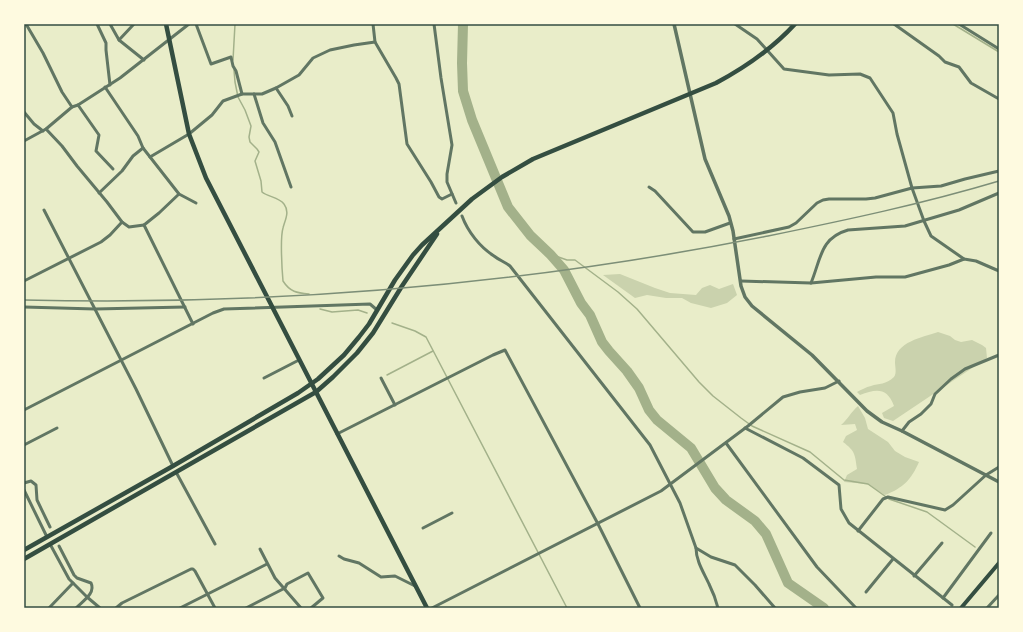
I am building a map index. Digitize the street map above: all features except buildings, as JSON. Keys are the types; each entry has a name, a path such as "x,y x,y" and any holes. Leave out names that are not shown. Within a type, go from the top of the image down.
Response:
{"main road":[{"path":"166,24 189,134 206,178 428,608"},
{"path":"24,550 173,466 312,384 344,355 366,328 395,280 413,255 472,199 521,166 546,153 690,94 737,72 772,47 795,24"},
{"path":"24,559 316,392 357,353 373,333 408,275 444,224"},
{"path":"961,608 999,563"}],"street":[{"path":"26,24 43,53 62,92 72,107"},
{"path":"97,24 106,43 110,85"},
{"path":"110,24 119,40 144,60"},
{"path":"119,40 134,24"},
{"path":"24,140 44,130 72,107 78,105 110,85 189,24"},
{"path":"196,24 211,64 232,58 239,86 239,95"},
{"path":"373,24 375,42 398,84 407,144 439,197 442,199 452,194"},
{"path":"434,24 452,146 447,182 456,203"},
{"path":"674,24 705,160 730,223 745,297 812,355 873,416 999,482"},
{"path":"734,24 757,39 779,65 789,71 829,75 860,74 870,78 893,113 897,134 914,195 929,233 964,259 976,261 999,271"},
{"path":"894,24 945,62 959,67 971,83 999,99"},
{"path":"959,24 999,49"},
{"path":"24,32 29,30"},
{"path":"150,157 189,134 212,114 223,101 239,95 262,94 276,88 299,75 313,58 330,50 375,42"},
{"path":"105,87 138,136 143,148 179,194 196,203"},
{"path":"276,88 288,106 292,116"},
{"path":"254,94 263,123 275,142 291,187"},
{"path":"78,105 100,135 96,151 112,169"},
{"path":"24,112 34,124 44,130 62,146 122,222 129,227 144,225 179,194"},
{"path":"99,193 143,148"},
{"path":"734,239 789,227 796,223 817,203 823,200 866,199 912,188 941,186 999,171"},
{"path":"649,187 655,191 693,232 705,232 730,223"},
{"path":"811,282 825,246 830,240 840,233 848,230 905,226 959,210 999,193"},
{"path":"44,210 136,389 173,466"},
{"path":"462,216 467,229 472,236 490,254 510,266 650,445 680,503 696,548 700,565 713,592 718,608"},
{"path":"24,281 101,242 122,222"},
{"path":"144,225 193,324"},
{"path":"741,281 811,282 876,277 905,277 949,265 964,259"},
{"path":"24,410 213,313 224,309 370,304 377,310"},
{"path":"24,308 95,310 185,307"},
{"path":"337,434 505,350 598,524 640,608"},
{"path":"902,431 909,422 921,414 931,404 935,394 951,379 965,369 999,355"},
{"path":"264,378 299,360"},
{"path":"381,378 395,405"},
{"path":"428,608 598,524 661,491 783,398 800,392 825,388 839,381"},
{"path":"746,427 803,458 839,485 842,513 849,523 952,605"},
{"path":"24,445 57,428"},
{"path":"724,444 818,567 856,608"},
{"path":"858,531 883,499 888,497 945,510 953,505 986,475 999,467"},
{"path":"176,472 215,544"},
{"path":"24,482 31,480 36,484 37,500 50,527"},
{"path":"24,490 47,537"},
{"path":"423,528 452,513"},
{"path":"943,598 991,533"},
{"path":"914,576 942,543"},
{"path":"50,544 66,574 73,583 100,608"},
{"path":"59,546 74,575 77,578 91,583 92,585 93,589 76,608"},
{"path":"696,548 711,557 735,566 755,585 775,608"},
{"path":"260,549 275,578 301,608"},
{"path":"339,556 359,563 381,577 395,576 416,586"},
{"path":"866,592 893,559"},
{"path":"180,608 267,564"},
{"path":"116,608 122,603 191,569 195,571 215,608"},
{"path":"246,608 285,588 287,584 308,573 323,598 312,608"},
{"path":"49,608 73,583"},
{"path":"987,608 999,595"}],"green space":[{"path":"620,274 670,293 696,295 702,288 710,285 719,289 733,284 737,295 727,303 711,308 691,303 682,298 666,298 647,295 635,298 603,275"},
{"path":"938,332 961,342 972,340 982,345 986,348 987,358 893,421 884,418 882,413 894,406 888,395 880,391 860,395 857,392 867,387 891,380 894,377 896,370 896,355 900,350 911,341"},
{"path":"858,406 865,418 868,429 888,442 895,451 905,457 919,462 913,474 906,483 885,495 867,484 844,482 847,475 857,469 854,453 843,442 846,436 857,430 855,424 841,425"}],"waterway":[{"path":"233,60 235,24"},
{"path":"463,24 463,91 472,120 508,207 530,235 564,270 581,303 590,315 602,342 627,371 639,388 649,410 657,420 691,448 715,488 726,500 755,521 766,534 788,583 824,608"},
{"path":"953,24 999,52"},
{"path":"234,70 238,97 251,126 249,137 250,142 259,152 255,161 261,181 262,192 282,202 287,210 282,239 283,281 288,288 294,291 309,294"},
{"path":"550,254 567,260 575,260 618,292 637,309 699,382 713,396 752,426 810,452 844,480 868,484 889,499 927,512 975,547"},
{"path":"320,309 332,312 358,310 367,313"},
{"path":"392,323 415,331 426,337 567,608"},
{"path":"387,375 433,351"}],"railway":[{"path":"24,300 118,301 304,295 398,289 583,268 676,253 855,218 999,181"}]}
